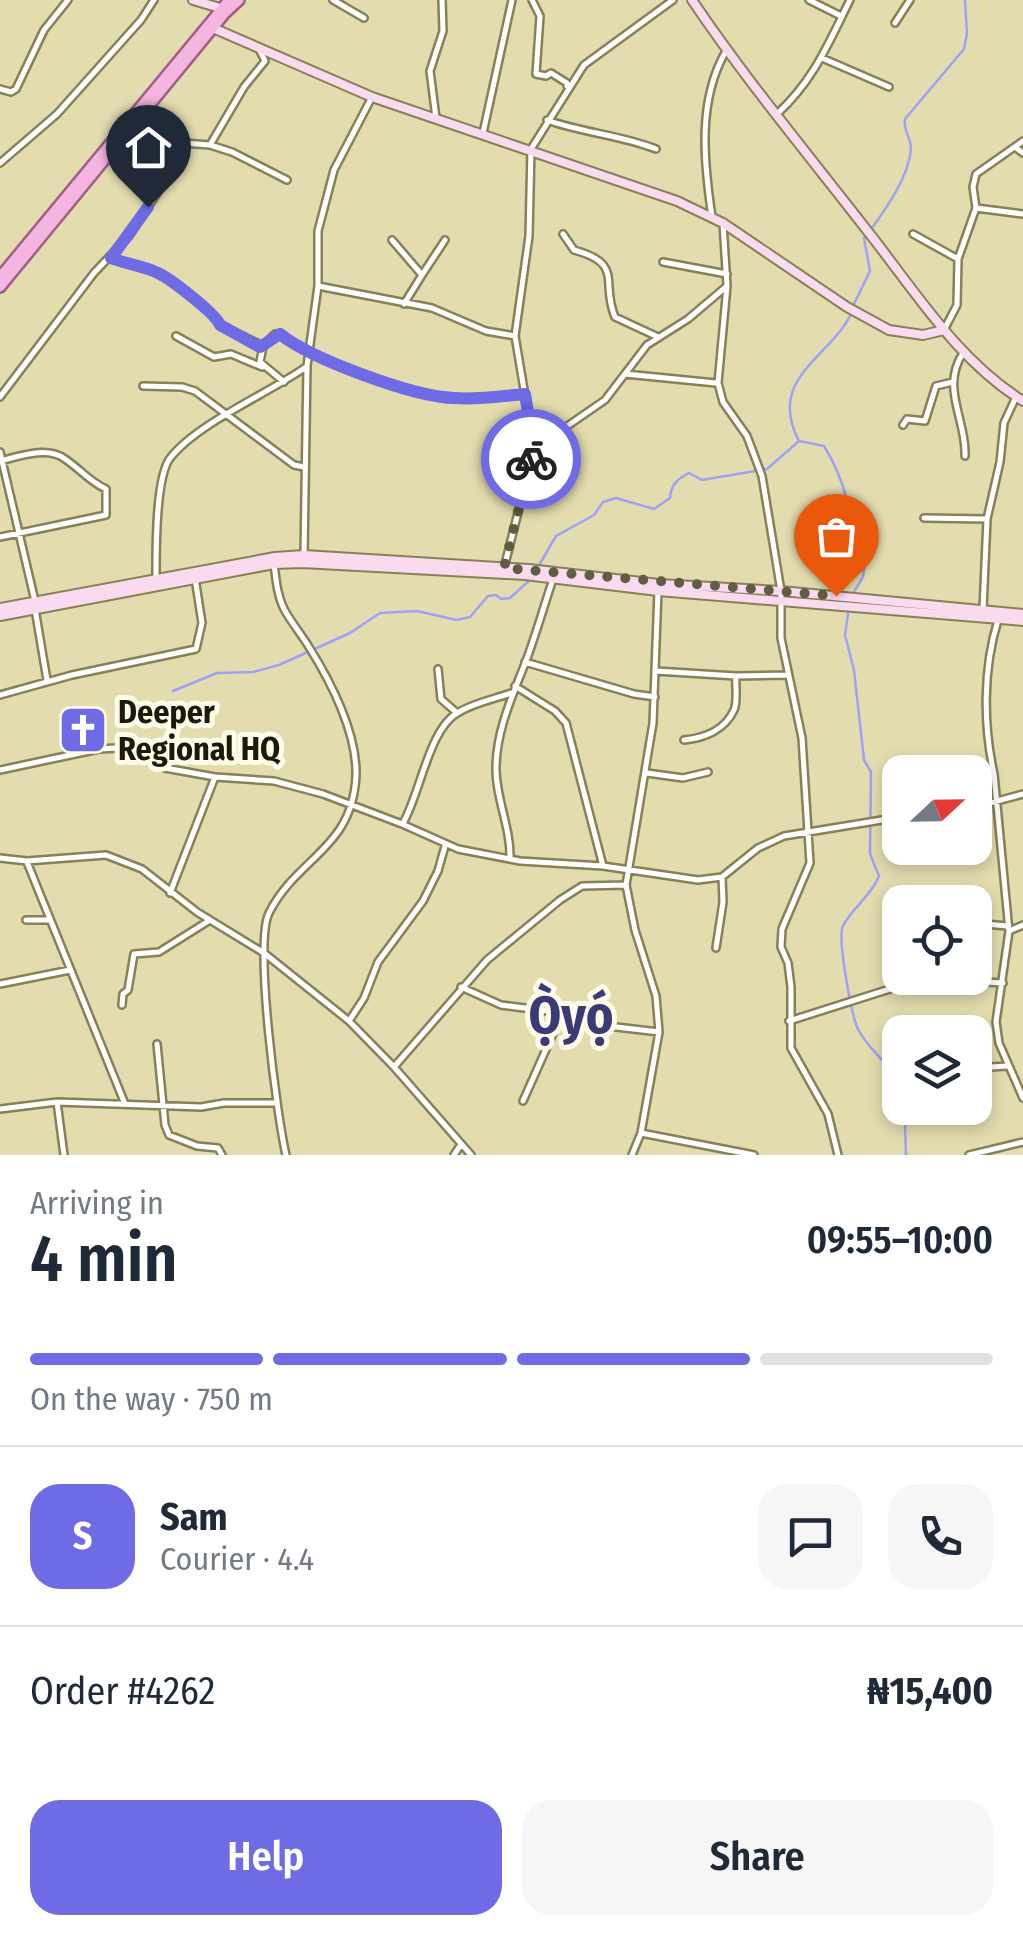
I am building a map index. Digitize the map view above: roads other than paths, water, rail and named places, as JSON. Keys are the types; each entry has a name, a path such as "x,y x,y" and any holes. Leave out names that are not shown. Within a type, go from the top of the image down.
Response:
{"main road":[{"path":"193,0 220,8"},
{"path":"0,276 229,0"},
{"path":"0,287 239,0"},
{"path":"692,0 726,52 944,330 1019,399"},
{"path":"212,28 372,97 532,149 712,217 861,316 890,330 923,334 944,330"},
{"path":"108,592 156,578 304,555 405,566 527,572"},
{"path":"0,608 274,564 504,568 547,576 983,611 1023,618"},
{"path":"582,579 658,591 781,596"},
{"path":"868,603 998,620 1023,618"},
{"path":"0,616 35,605"}],"street":[{"path":"0,89 16,89 44,30 68,0"},
{"path":"0,164 57,114 141,20 154,0"},
{"path":"333,0 364,18"},
{"path":"436,118 430,70 443,30 442,0"},
{"path":"483,133 512,0"},
{"path":"532,0 540,16 536,74 551,73 567,83 567,90"},
{"path":"504,568 534,449 515,336 529,236 532,149 567,90 598,53 673,0"},
{"path":"809,0 842,16"},
{"path":"776,116 800,93 850,0"},
{"path":"895,22 910,0"},
{"path":"210,145 244,87 265,61 260,48"},
{"path":"712,217 704,167 705,130 717,68 726,52"},
{"path":"822,58 889,87"},
{"path":"304,555 307,366 318,286 318,231 345,143 372,97"},
{"path":"548,120 573,130 633,140 656,149"},
{"path":"134,123 183,143 210,145 241,156 287,180"},
{"path":"944,330 957,305 958,259 976,208 972,187 976,174 1023,141"},
{"path":"0,397 94,274 111,258 167,178 183,143"},
{"path":"1015,146 1023,152"},
{"path":"976,208 1023,214"},
{"path":"723,223 727,286 718,383 723,402 747,436 762,476 781,596 780,638 802,738 810,864 782,928 781,948 788,963 791,1048 828,1114 838,1155"},
{"path":"562,234 574,250 593,256 609,272 615,317 658,337"},
{"path":"914,234 958,259"},
{"path":"392,240 422,275"},
{"path":"404,304 445,240"},
{"path":"111,258 156,271 217,316 220,325 263,346"},
{"path":"663,262 727,274"},
{"path":"318,286 432,308 486,331 515,336"},
{"path":"534,449 605,400 658,337 727,286"},
{"path":"265,368 259,358 263,346 280,334 310,352 416,392 451,398 525,394"},
{"path":"176,336 214,357 231,354 265,368 284,382"},
{"path":"964,350 953,382 964,456"},
{"path":"156,578 156,539 164,473 170,458 226,414 307,366"},
{"path":"625,374 718,383"},
{"path":"902,425 906,418 925,421 936,386 953,382"},
{"path":"143,386 195,392 294,465 305,468"},
{"path":"983,611 987,520 1004,423 1019,399"},
{"path":"0,452 35,605 47,681"},
{"path":"0,537 106,515 106,489 93,484 64,458 52,453 1,460"},
{"path":"924,518 987,520"},
{"path":"274,564 284,610 318,664 351,740 356,769 352,804 334,842 292,881 264,925 276,1103 286,1155"},
{"path":"510,859 511,842 496,768 513,689 525,662 547,576"},
{"path":"0,695 196,649 202,613 196,578"},
{"path":"632,1155 641,1132 659,1032 656,996 635,930 626,885 647,774 656,697 658,591"},
{"path":"998,620 987,665 988,752 997,803 1008,929 996,1022 999,1043 1023,1098"},
{"path":"525,662 656,697"},
{"path":"438,669 441,699 456,712"},
{"path":"656,672 788,674"},
{"path":"684,740 709,736 732,714 736,708 736,676"},
{"path":"402,824 413,805 427,760 456,712 513,689 555,711 566,723 603,866"},
{"path":"0,770 117,748 150,762 215,777 274,781 352,804 446,846 510,859 603,866 698,880 722,876 772,840 882,820"},
{"path":"647,774 683,778 708,772"},
{"path":"170,892 215,777"},
{"path":"992,804 1023,794"},
{"path":"349,1021 364,998 378,962 423,901 446,846"},
{"path":"0,858 27,861 106,855 142,869 210,920 264,953 349,1021 470,1155"},
{"path":"27,861 126,1104"},
{"path":"716,948 723,902 722,876"},
{"path":"394,1067 487,960 574,890 590,885 626,885"},
{"path":"26,920 48,920"},
{"path":"122,1004 134,954 160,952 210,920"},
{"path":"992,926 1008,929 1023,925"},
{"path":"0,984 71,970"},
{"path":"789,1020 841,1006 888,987 936,979 1003,983"},
{"path":"461,987 489,1002 548,1011 560,1018 659,1032"},
{"path":"523,1101 560,1018"},
{"path":"157,1044 164,1125 169,1135 197,1146 218,1148 222,1155"},
{"path":"992,1067 1008,1066"},
{"path":"0,1109 57,1102 164,1106 276,1103"},
{"path":"57,1102 64,1155"},
{"path":"641,1132 754,1155"},
{"path":"969,1155 1023,1142"},
{"path":"454,1155 460,1146"}],"waterway":[{"path":"872,228 906,170 911,145 905,119 964,49 965,0"},
{"path":"853,306 870,271 864,238 867,235"},
{"path":"851,314 805,370 790,401 799,441 824,446 843,486 854,530 867,544 863,577 852,595"},
{"path":"538,567 556,536 594,515 603,502 616,498 654,509 670,498 675,483 689,473 702,480 767,469 799,441"},
{"path":"173,691 217,673 253,672 279,665 350,633 380,613 417,611 457,620 470,617 488,596 510,598 532,578"},
{"path":"849,607 845,635 854,670 864,760 871,772 870,854 879,876 843,926 844,961 859,1031 882,1059"},
{"path":"906,1125 906,1155"}],"place":[{"name":"Deeper Regional HQ","path":"83,730"}],"district":[{"name":"Ọ̀yọ́","path":"571,1015"}]}
